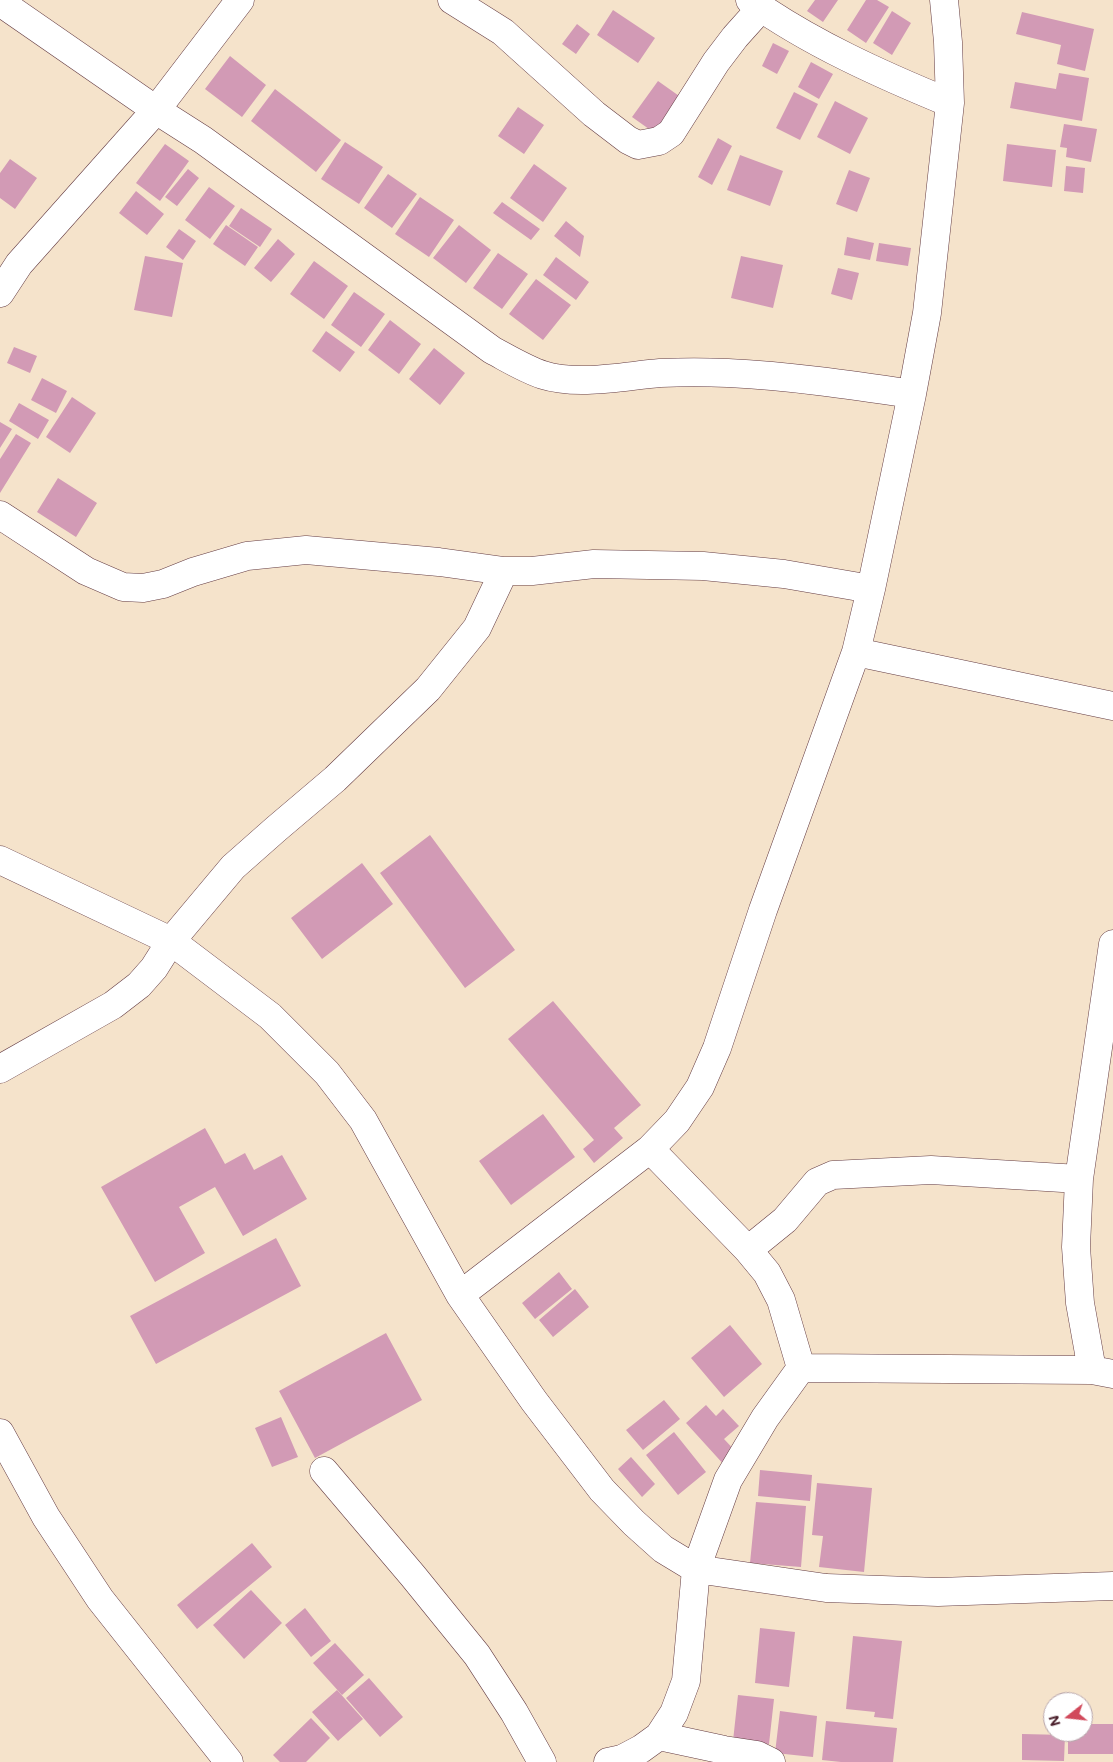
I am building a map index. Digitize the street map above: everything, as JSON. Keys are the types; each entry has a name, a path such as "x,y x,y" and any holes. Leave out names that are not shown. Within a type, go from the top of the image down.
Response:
{"street":[{"path":"0,294 10,258 156,110 240,0"},
{"path":"452,0 503,32 594,114 628,140 638,145 652,144 666,138 672,132 716,62 756,4 843,54 894,80 950,103"},
{"path":"460,1294 650,1149 677,1120 700,1087 717,1048 763,910 856,652 871,589 912,394 926,313 950,103 948,42 944,0"},
{"path":"0,2 156,110 203,140 492,350 523,367 544,376 564,379 592,379 661,373 728,373 820,380 912,394"},
{"path":"0,515 86,571 123,586 143,588 163,584 192,572 247,556 306,550 439,562 504,571 532,571 594,564 703,566 784,574 871,589"},
{"path":"0,1069 113,1005 139,985 154,968 171,941 234,867 276,828 335,780 428,689 477,628 504,571"},
{"path":"856,652 1113,706"},
{"path":"0,860 171,941 270,1016 326,1073 363,1120 460,1294 534,1401 602,1490 662,1548 696,1569 826,1588 938,1592 1113,1586"},
{"path":"801,1368 1102,1372 1080,1303 1076,1248 1079,1178 1113,944"},
{"path":"650,1149 768,1273 781,1300 801,1368"},
{"path":"748,1250 785,1220 818,1182 833,1175 931,1170 1079,1178"},
{"path":"608,1762 641,1750 659,1736 674,1713 686,1681 696,1569 728,1480 765,1418 801,1368"},
{"path":"0,1433 46,1517 100,1599 229,1762"},
{"path":"324,1471 413,1576 477,1656 514,1712 542,1762"},
{"path":"659,1736 757,1755 772,1762"}],"building":[{"path":"815,0 838,0 823,22 807,11"},
{"path":"866,0 877,0 889,7 866,43 847,30"},
{"path":"613,10 655,38 638,63 597,35"},
{"path":"892,11 911,23 892,55 873,43"},
{"path":"1022,12 1094,29 1085,71 1057,64 1061,45 1016,34"},
{"path":"577,24 590,34 576,54 562,44"},
{"path":"773,43 789,51 777,74 762,66"},
{"path":"230,56 266,85 242,117 205,89"},
{"path":"811,62 833,74 819,99 798,87"},
{"path":"1059,73 1089,78 1082,121 1010,108 1015,82 1056,89"},
{"path":"658,81 682,98 656,134 632,117"},
{"path":"275,89 341,140 316,172 251,121"},
{"path":"794,92 818,104 800,140 776,128"},
{"path":"835,101 868,118 850,154 817,137"},
{"path":"518,107 544,125 524,154 498,136"},
{"path":"1064,124 1097,129 1091,162 1066,157 1067,148 1060,147"},
{"path":"718,138 732,146 712,185 698,177"},
{"path":"345,142 383,167 359,204 321,179"},
{"path":"165,144 189,161 160,201 136,183"},
{"path":"1007,144 1056,150 1052,187 1003,181"},
{"path":"740,155 783,171 770,206 727,190"},
{"path":"10,159 37,178 15,209 0,198 0,173"},
{"path":"534,164 567,188 543,222 510,198"},
{"path":"1066,166 1085,168 1083,193 1064,191"},
{"path":"188,169 199,178 177,206 165,197"},
{"path":"849,170 870,178 857,212 836,204"},
{"path":"388,174 417,194 392,228 364,208"},
{"path":"209,187 235,206 210,239 185,220"},
{"path":"136,191 164,214 147,235 119,213"},
{"path":"420,197 454,220 429,257 395,234"},
{"path":"502,202 540,229 531,240 493,213"},
{"path":"241,208 272,229 260,247 229,226"},
{"path":"566,221 584,236 580,257 554,236"},
{"path":"226,225 258,247 245,266 213,244"},
{"path":"459,225 491,250 466,283 433,258"},
{"path":"179,229 196,241 183,260 166,247"},
{"path":"847,237 874,243 870,260 844,255"},
{"path":"278,239 295,254 271,282 254,268"},
{"path":"879,243 911,248 908,266 876,261"},
{"path":"498,253 528,274 502,309 473,288"},
{"path":"145,256 183,263 172,317 134,310"},
{"path":"741,256 783,265 773,308 731,298"},
{"path":"556,257 589,282 576,300 543,275"},
{"path":"314,261 348,286 324,319 290,294"},
{"path":"838,268 859,273 852,300 831,294"},
{"path":"536,279 571,305 543,340 509,314"},
{"path":"354,292 385,314 361,347 331,325"},
{"path":"390,320 421,344 399,374 368,350"},
{"path":"326,331 355,352 340,372 312,351"},
{"path":"14,347 37,356 30,373 7,363"},
{"path":"434,348 465,373 440,405 409,379"},
{"path":"42,378 67,391 56,413 31,400"},
{"path":"72,397 96,413 70,453 46,437"},
{"path":"19,403 49,420 38,439 9,421"},
{"path":"0,422 12,429 0,448"},
{"path":"16,434 31,443 0,493 0,459"},
{"path":"58,478 97,503 76,537 37,512"},
{"path":"430,835 515,950 465,988 380,873"},
{"path":"362,863 393,904 322,959 291,918"},
{"path":"553,1001 641,1105 614,1128 623,1138 594,1163 583,1149 594,1140 508,1039"},
{"path":"543,1114 575,1157 511,1205 479,1161"},
{"path":"205,1128 225,1164 245,1153 254,1170 282,1155 307,1199 243,1236 215,1187 179,1207 205,1253 155,1282 101,1187"},
{"path":"276,1238 301,1286 156,1364 130,1316"},
{"path":"559,1272 572,1289 535,1319 522,1303"},
{"path":"575,1289 589,1307 553,1337 539,1320"},
{"path":"730,1325 762,1364 724,1397 691,1358"},
{"path":"386,1333 422,1400 315,1458 279,1391"},
{"path":"664,1400 680,1419 643,1450 626,1430"},
{"path":"706,1405 716,1416 723,1409 739,1426 724,1439 739,1455 726,1467 686,1423"},
{"path":"281,1417 298,1457 272,1467 255,1428"},
{"path":"674,1432 706,1472 678,1495 646,1455"},
{"path":"631,1457 655,1484 642,1497 618,1469"},
{"path":"760,1470 812,1475 810,1501 758,1496"},
{"path":"817,1483 872,1488 864,1572 819,1567 823,1536 812,1535"},
{"path":"756,1502 806,1506 801,1567 750,1563"},
{"path":"252,1543 272,1567 197,1629 177,1605"},
{"path":"251,1590 282,1623 244,1659 213,1625"},
{"path":"305,1608 331,1641 311,1657 285,1625"},
{"path":"760,1628 795,1632 789,1687 755,1683"},
{"path":"853,1636 902,1641 893,1719 874,1717 875,1712 846,1709"},
{"path":"335,1643 364,1675 342,1695 313,1663"},
{"path":"369,1678 403,1717 380,1737 346,1698"},
{"path":"337,1690 363,1719 338,1741 312,1712"},
{"path":"738,1695 774,1699 769,1744 733,1741"},
{"path":"780,1711 817,1716 813,1757 775,1753"},
{"path":"311,1718 330,1738 306,1762 280,1762 273,1755"},
{"path":"826,1721 897,1728 893,1762 822,1760"},
{"path":"1093,1724 1113,1724 1113,1754 1068,1754 1068,1742 1093,1742"},
{"path":"1022,1734 1043,1734 1043,1742 1065,1742 1064,1761 1022,1760"}]}
